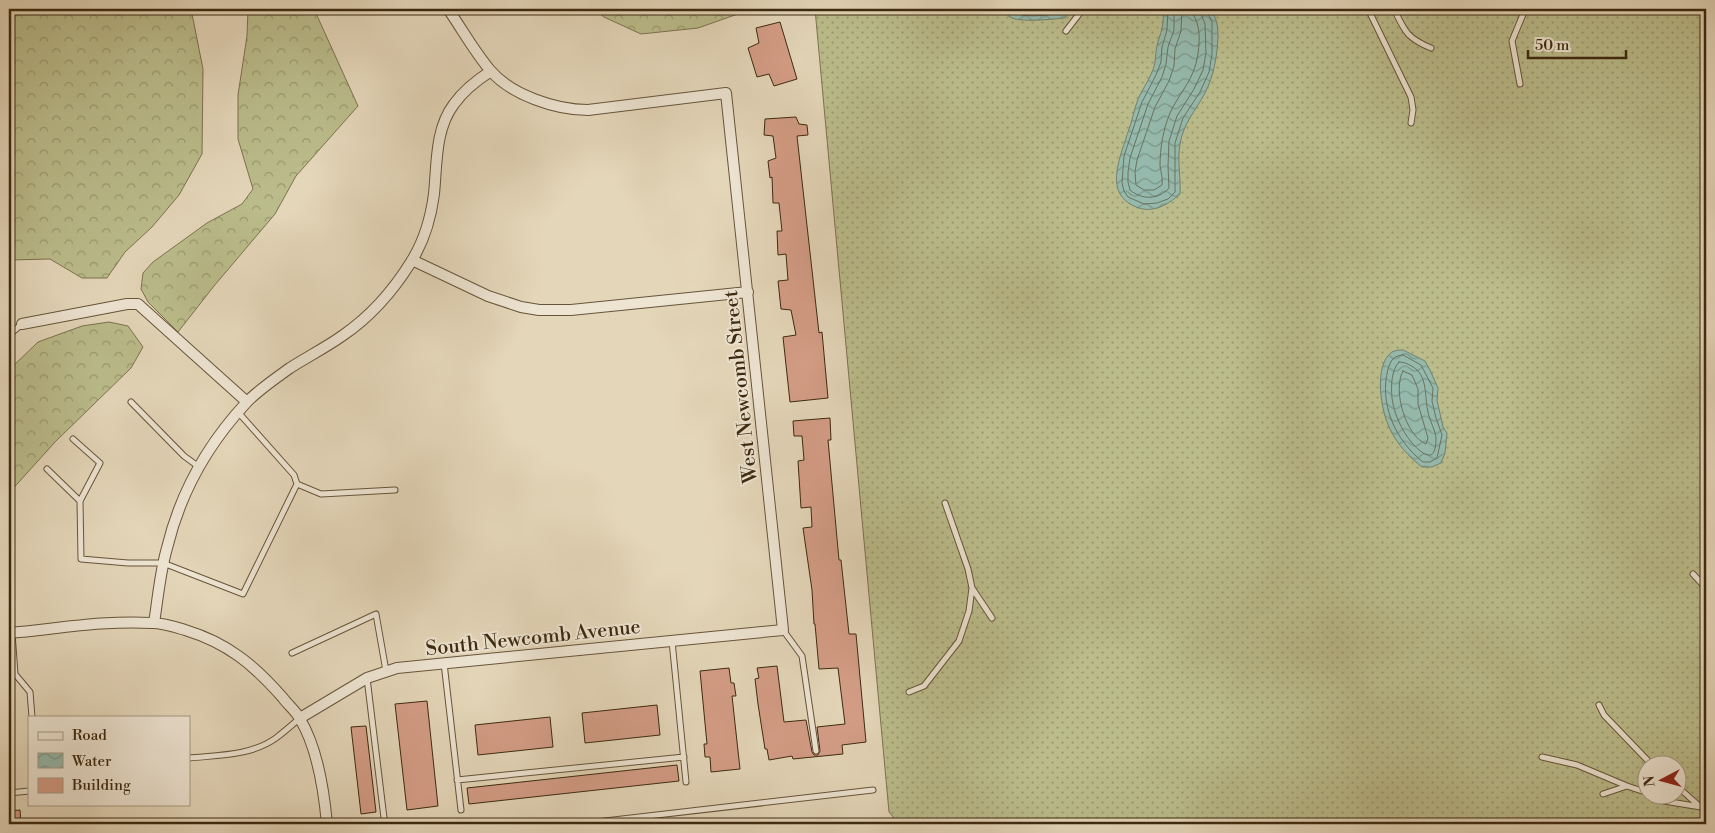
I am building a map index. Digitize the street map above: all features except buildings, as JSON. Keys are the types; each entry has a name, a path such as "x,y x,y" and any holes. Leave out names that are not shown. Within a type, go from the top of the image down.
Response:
{"street":[{"path":"154,622 164,563 174,522 182,501 200,467 223,431 247,402 295,366 341,337 378,306 397,284 412,260 429,218 434,196 438,144 443,124 453,105 474,83 491,71 448,9"},
{"name":"West Newcomb Street","path":"491,71 518,92 556,107 572,110 588,110 726,94 783,630"},
{"path":"412,260 488,296 521,307 539,310 571,310 748,292"},
{"path":"22,324 127,304 138,304 247,402"},
{"path":"10,633 123,622 154,622 206,636 225,646 247,661 271,684 300,718 319,772 327,823"},
{"name":"South Newcomb Avenue","path":"300,718 367,678 397,668 783,630"}],"lane":[{"path":"1066,31 1082,9"},
{"path":"1368,9 1411,96 1412,123"},
{"path":"1394,9 1413,40 1432,48"},
{"path":"1520,84 1512,41 1524,12 1523,9"},
{"path":"9,335 22,324"},
{"path":"130,402 184,456 200,467"},
{"path":"73,439 100,463 80,501 81,559 128,563 164,563 243,594 297,484 294,475 238,412"},
{"path":"46,470 80,501"},
{"path":"297,484 321,494 395,490"},
{"path":"909,692 924,686 959,640 969,611 972,588 968,569 945,503"},
{"path":"1693,574 1706,588"},
{"path":"972,588 992,618"},
{"path":"292,653 376,614 386,671"},
{"path":"783,630 802,656 816,751"},
{"path":"10,633 16,674 30,692 32,716"},
{"path":"672,641 686,782"},
{"path":"444,664 460,810"},
{"path":"367,678 384,818"},
{"path":"1599,705 1604,715 1643,756"},
{"path":"192,758 242,752 258,748 275,739 300,718"},
{"path":"457,780 684,757"},
{"path":"1542,757 1577,766 1638,790"},
{"path":"1603,794 1626,786"},
{"path":"579,824 873,790"},
{"path":"9,793 28,791"},
{"path":"1688,795 1703,806 1706,812"},
{"path":"1688,804 1703,806"},
{"path":"307,824 327,823"}],"green space":[{"path":"9,9 191,9 203,69 202,154 179,195 152,227 125,252 107,278 82,278 50,259 9,260"},
{"path":"248,9 314,9 358,106 296,176 275,214 178,332 148,302 141,289 143,273 153,262 207,223 242,204 253,189 238,139 238,95 247,36"},
{"path":"594,9 752,9 698,28 641,34 604,17"},
{"path":"815,9 1706,9 1706,824 899,824 889,812"},
{"path":"109,322 128,326 143,347 131,368 55,442 9,493 9,370 38,342 82,326"}],"water":[{"path":"1001,9 1071,9 1065,18 1021,20 1010,17"},
{"path":"1163,9 1209,9 1214,15 1216,22 1218,44 1211,79 1187,124 1180,144 1180,194 1161,207 1145,209 1128,202 1121,195 1117,186 1117,175 1121,153 1138,99 1154,66 1157,44 1163,23"},
{"path":"1403,350 1425,361 1438,388 1437,400 1443,427 1447,433 1445,453 1441,463 1432,467 1422,467 1404,450 1393,435 1384,412 1380,389 1382,367 1386,358 1392,352"}]}
